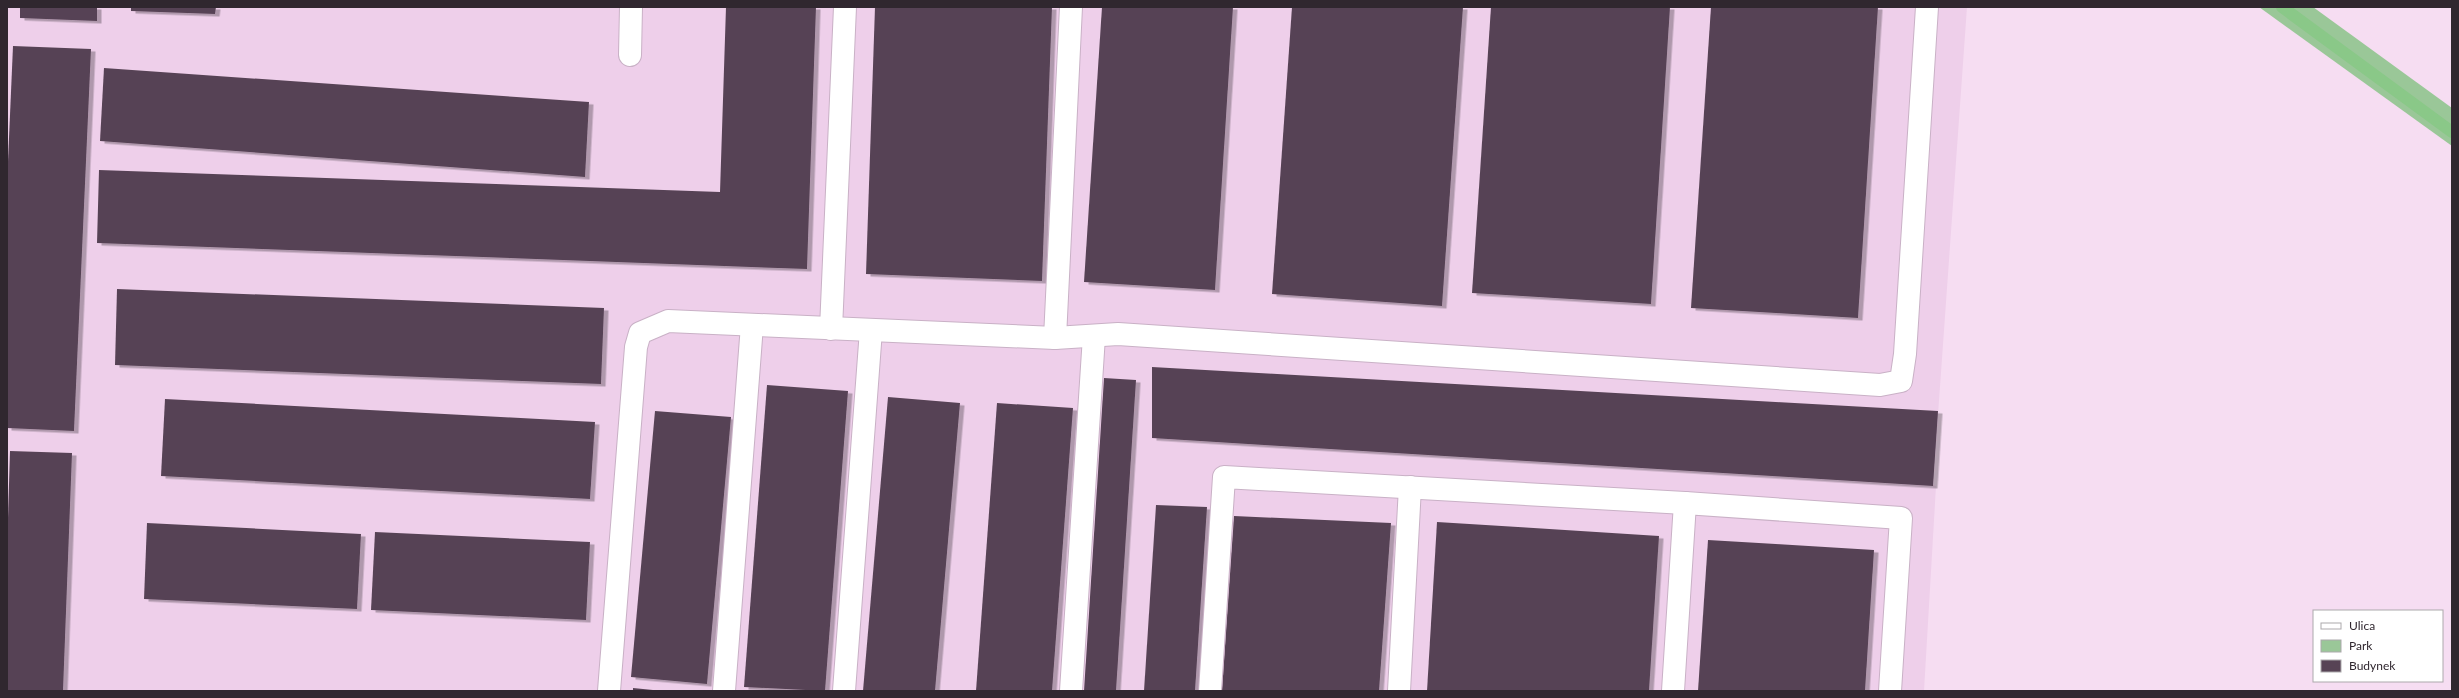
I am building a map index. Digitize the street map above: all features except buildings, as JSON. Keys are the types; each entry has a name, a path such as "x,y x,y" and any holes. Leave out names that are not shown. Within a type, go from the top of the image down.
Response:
{"lane":[{"path":"630,55 631,7"},
{"path":"831,328 845,7"},
{"path":"1055,338 1071,7"},
{"path":"609,691 635,355 640,333 668,321 1055,338 1118,334 1880,385 1901,381 1905,354 1927,7"},
{"path":"724,691 752,325"},
{"path":"844,691 871,330"},
{"path":"1071,691 1094,336"},
{"path":"1210,691 1224,477 1685,503 1901,518 1890,691"},
{"path":"1399,691 1410,487"},
{"path":"1673,691 1685,503"}],"shaded area":[{"path":"7,7 1967,7 1933,485 1936,486 1924,691 7,691"}],"green space":[{"path":"2259,7 2313,7 2452,108 2452,146"}],"waterway":[{"path":"2282,7 2452,132"}]}
